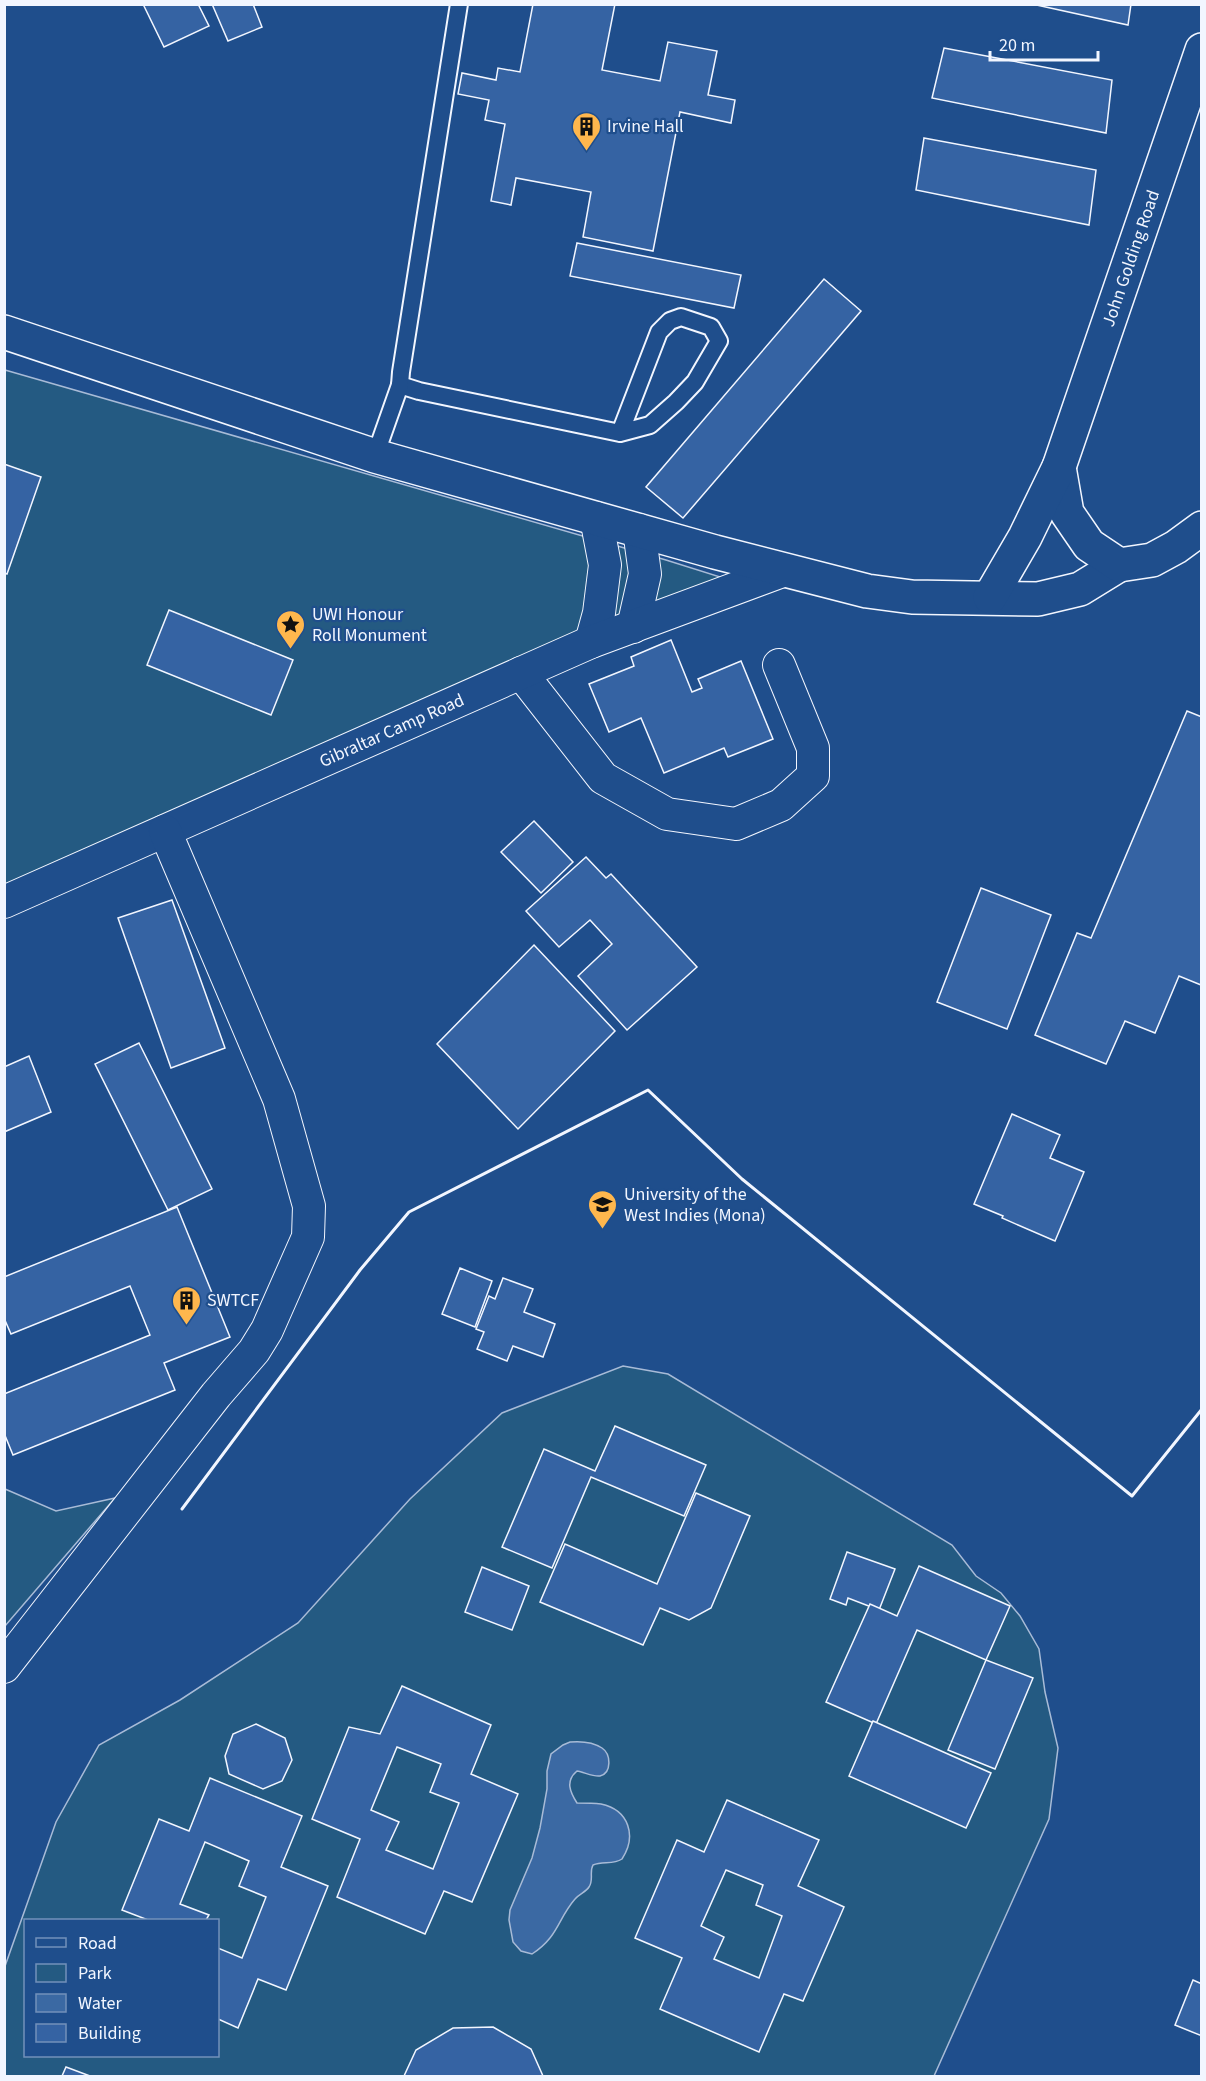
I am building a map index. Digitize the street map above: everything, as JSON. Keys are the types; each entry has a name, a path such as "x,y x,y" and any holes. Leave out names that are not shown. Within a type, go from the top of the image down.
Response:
{"street":[{"name":"John Golding Road","path":"990,597 1025,537 1059,467 1202,50"},
{"path":"4,332 375,456 867,591 932,598 1038,599 1080,589 1119,565 1152,560 1176,547 1202,528"},
{"name":"John Golding Road","path":"1059,467 1067,513 1089,545 1119,565"},
{"path":"591,642 599,613 605,565 596,518"},
{"path":"633,627 645,574 639,530"},
{"name":"Gibraltar Camp Road","path":"4,902 591,642 785,570"},
{"path":"521,673 603,778 667,814 736,824 781,806 813,776 813,748 779,664"},
{"path":"4,1667 209,1404 254,1351 267,1330 308,1237 309,1206 279,1099 165,831"}],"lane":[{"path":"375,456 400,385 400,372 421,236 459,4"},
{"path":"400,385 419,391 620,433 650,425 695,382 719,341 711,327 681,316 670,321 659,332 620,433"}],"green space":[{"name":"UWI Honour Roll Monument","path":"5,370 666,560 733,581 5,885"},
{"path":"623,1366 668,1374 952,1545 976,1576 1001,1593 1020,1616 1039,1649 1045,1692 1058,1748 1049,1819 934,2076 5,2076 4,1969 56,1822 99,1745 180,1700 298,1623 410,1499 502,1413"},
{"path":"5,1489 56,1511 115,1498 5,1626"}],"water":[{"path":"570,1742 595,1744 607,1754 609,1763 607,1771 600,1776 594,1776 577,1771 571,1779 571,1791 577,1803 601,1804 618,1812 628,1825 629,1842 622,1859 593,1865 589,1887 569,1907 548,1941 532,1954 521,1951 513,1942 509,1920 510,1910 532,1858 540,1828 551,1754"}],"building":[{"path":"143,4 198,4 209,26 164,47"},
{"path":"212,4 253,4 262,27 228,41"},
{"name":"Irvine Hall","path":"533,4 615,4 602,70 660,81 668,42 717,51 708,95 735,100 731,123 680,112 653,251 583,237 591,192 516,178 511,205 491,201 505,124 485,120 489,100 458,94 462,73 496,80 498,68 520,72"},
{"path":"1032,4 1131,4 1128,25"},
{"path":"944,48 1112,80 1106,133 932,98"},
{"path":"924,138 1096,170 1089,225 916,190"},
{"path":"577,243 741,275 734,308 570,276"},
{"path":"824,279 861,311 683,518 646,487"},
{"path":"4,464 41,477 7,574 4,573"},
{"path":"169,610 293,660 271,715 147,665"},
{"path":"671,640 692,692 702,688 698,679 741,661 773,739 728,757 724,748 664,773 641,718 609,732 589,684 634,666 631,657"},
{"path":"1187,711 1202,717 1202,983 1201,985 1179,976 1155,1033 1125,1021 1106,1064 1035,1035 1077,933 1091,938"},
{"path":"534,821 573,862 541,893 501,852"},
{"path":"586,857 606,878 611,874 697,967 627,1030 578,976 612,944 590,920 559,947 526,911"},
{"path":"981,888 1051,915 1007,1029 937,1002"},
{"path":"172,900 225,1048 171,1068 118,918"},
{"path":"534,945 615,1031 518,1129 437,1044"},
{"path":"139,1043 212,1189 168,1210 95,1064"},
{"path":"29,1056 51,1112 4,1132 4,1067"},
{"path":"1012,1114 1060,1135 1050,1158 1084,1172 1055,1241 974,1204"},
{"name":"SWTCF","path":"177,1207 230,1337 164,1363 175,1390 13,1455 4,1433 4,1394 150,1335 130,1286 11,1334 4,1318 4,1277"},
{"path":"460,1268 492,1281 475,1327 442,1314"},
{"path":"503,1278 533,1289 524,1312 555,1324 543,1357 513,1346 507,1361 477,1349 484,1332 476,1329 489,1296 495,1299"},
{"path":"615,1426 706,1465 684,1516 591,1477 552,1568 502,1547 544,1449 595,1471"},
{"path":"696,1493 750,1516 711,1608 689,1620 660,1608 643,1645 540,1602 565,1544 657,1584"},
{"path":"847,1552 895,1569 879,1610 848,1598 846,1605 830,1599"},
{"path":"919,1566 1010,1606 986,1660 917,1630 876,1724 826,1702 870,1604 897,1616"},
{"path":"482,1567 529,1586 512,1630 465,1612"},
{"path":"986,1660 1033,1678 995,1769 948,1750"},
{"path":"402,1686 491,1725 471,1774 518,1794 472,1902 444,1891 425,1934 337,1897 360,1839 312,1819 349,1727 380,1734","holes":["397,1747 441,1764 430,1792 459,1803 433,1869 386,1850 399,1822 371,1810"]},
{"path":"873,1721 991,1773 966,1828 849,1776"},
{"path":"256,1724 285,1738 292,1760 282,1781 263,1789 229,1774 225,1756 233,1734"},
{"path":"210,1778 302,1816 281,1867 328,1886 286,1990 258,1979 238,2028 219,2019 219,1948 242,1958 266,1897 239,1886 249,1861 205,1842 180,1904 209,1915 207,1919 145,1919 122,1910 159,1819 189,1831"},
{"path":"727,1800 819,1840 798,1886 844,1907 803,2001 784,1994 759,2052 660,2009 682,1958 635,1938 677,1840 704,1852","holes":["726,1870 763,1885 756,1905 782,1916 759,1978 714,1959 724,1937 701,1926"]},
{"path":"1193,1980 1202,1984 1202,2036 1175,2025"},
{"path":"493,2027 531,2049 543,2076 404,2076 416,2050 453,2028"},
{"path":"66,2067 90,2076 62,2076"}],"wall":[{"path":"182,1509 360,1270 409,1212 648,1090 742,1179 1132,1496 1202,1409"}],"place":[{"name":"Irvine Hall","path":"586,152"},
{"name":"UWI Honour Roll Monument","path":"291,650"},
{"name":"University of the West Indies (Mona)","path":"603,1230"},
{"name":"SWTCF","path":"186,1326"}]}
